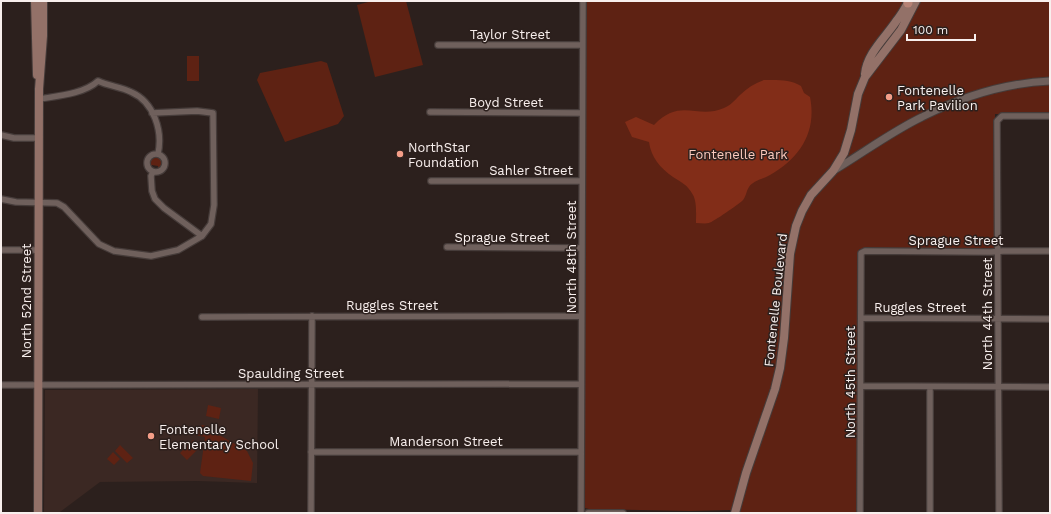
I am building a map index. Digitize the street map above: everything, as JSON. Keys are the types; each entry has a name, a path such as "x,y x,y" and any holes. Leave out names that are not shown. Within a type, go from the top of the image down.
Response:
{"main road":[{"name":"North 52nd Street","path":"35,1 36,60 39,89"},
{"name":"North 52nd Street","path":"38,513 39,89 42,58 43,1"},
{"name":"Fontenelle Boulevard","path":"735,513 746,473 780,368 784,338 789,262 794,231 802,211 811,195 833,171 844,153 850,133 858,94 872,55 910,1"}],"street":[{"name":"North 48th Street","path":"581,513 583,1"},
{"name":"Taylor Street","path":"438,45 582,45"},
{"path":"39,99 58,97 94,86 98,81 109,86 122,88 133,92 146,104 159,128 160,146 158,154"},
{"path":"833,171 914,120 955,102 1003,88 1050,81"},
{"path":"1,199 16,202 57,203 64,207 99,244 114,251 151,256 178,250 202,236 211,224 214,205 213,113 197,111 152,113"},
{"name":"Boyd Street","path":"430,112 582,113"},
{"name":"North 44th Street","path":"999,513 998,121 1000,116 1050,116"},
{"path":"1,135 14,138 39,138"},
{"path":"844,153 847,157 853,159"},
{"path":"158,154 164,159 165,166 161,171 153,172 147,167 147,161 152,155 158,154"},
{"path":"153,172 151,176 152,191 155,199 164,208 202,236"},
{"name":"Sahler Street","path":"431,180 582,180"},
{"name":"Sprague Street","path":"447,248 582,248"},
{"path":"1,250 39,251"},
{"name":"Sprague Street","path":"862,252 1050,251"},
{"name":"North 45th Street","path":"860,513 862,252"},
{"path":"311,513 312,316"},
{"name":"Ruggles Street","path":"202,317 582,316"},
{"name":"Ruggles Street","path":"861,318 1050,319"},
{"name":"Spaulding Street","path":"1,385 581,384"},
{"path":"861,386 1050,387"},
{"path":"930,387 930,513"},
{"name":"Manderson Street","path":"311,452 581,452"},
{"path":"588,513 623,513"}],"shaded area":[{"path":"764,80 783,80 792,82 801,86 804,93 810,97 812,110 811,122 804,143 790,161 770,175 751,185 743,200 736,206 709,223 696,223 695,201 689,188 668,174 660,166 652,153 649,142 632,137 625,122 636,117 654,125 673,112 681,110 705,112 724,108 748,88"},
{"name":"Fontenelle Elementary School","path":"258,389 257,483 198,481 100,482 60,512 44,513 45,390"}],"green space":[{"path":"372,1 406,1 423,65 375,77 357,5"},
{"name":"Fontenelle Park","path":"586,1 1050,1 1050,114 995,114 995,248 991,250 859,249 863,456 858,513 740,513 730,510 690,511 589,509 584,507"},
{"path":"187,56 199,56 199,81 187,81"},
{"path":"321,61 327,63 344,116 338,124 285,142 257,80 260,73"},
{"path":"156,157 162,161 161,166 158,169 158,166 152,165 151,168 150,164 151,160"},
{"path":"208,405 221,408 219,419 206,416"},
{"path":"202,425 210,427 209,433 206,433 221,436 247,451 253,463 251,481 203,476 200,473 205,437 195,435 196,430"},
{"path":"193,440 200,447 187,460 180,453"},
{"path":"120,445 133,458 127,463 115,451"},
{"path":"113,452 120,459 114,465 107,459"}],"place":[{"name":"Fontenelle Park Pavilion","path":"889,97"},
{"name":"NorthStar Foundation","path":"400,154"},
{"name":"Fontenelle Elementary School","path":"151,436"}]}
